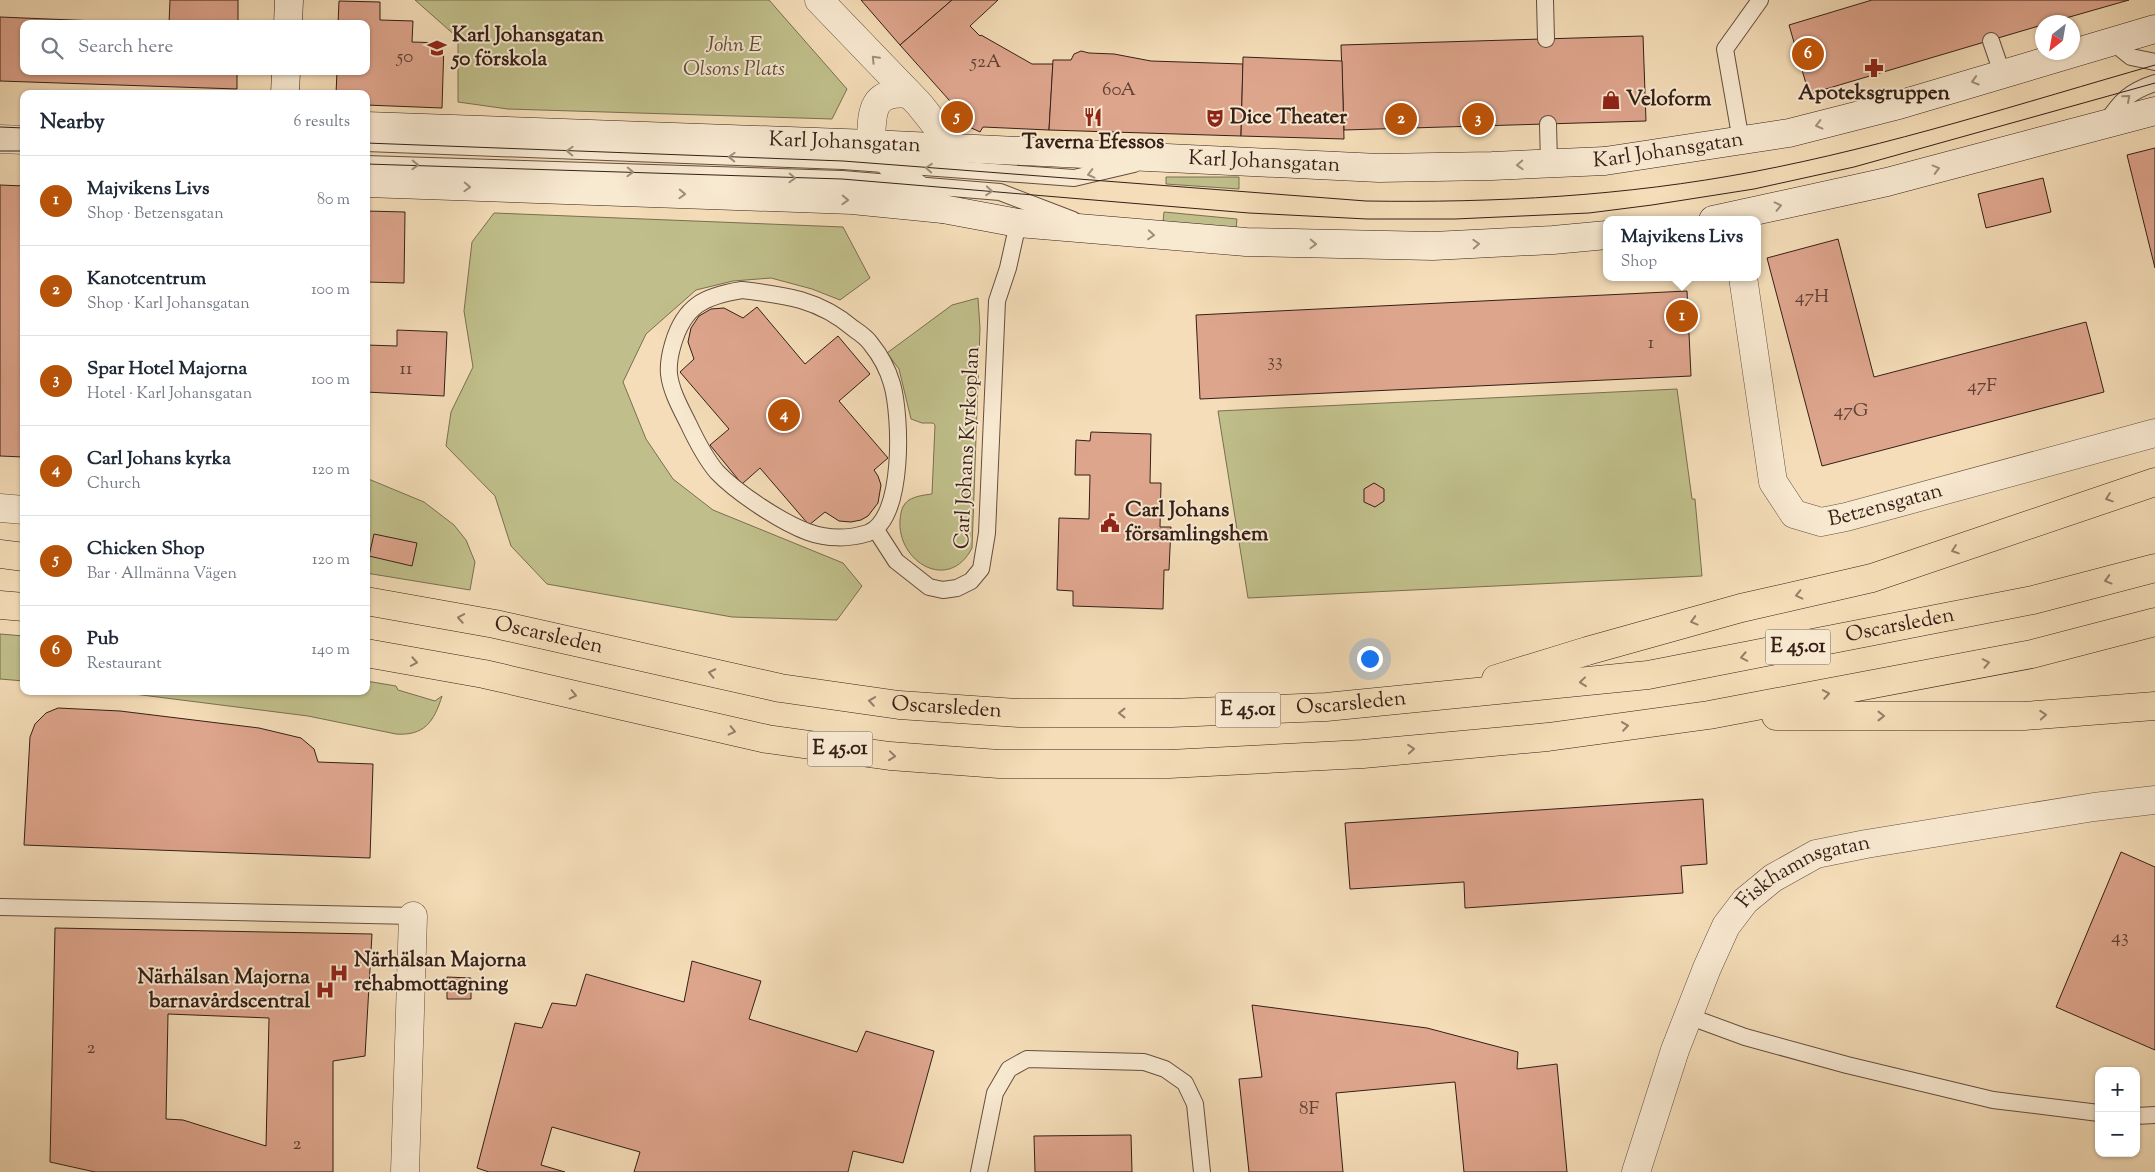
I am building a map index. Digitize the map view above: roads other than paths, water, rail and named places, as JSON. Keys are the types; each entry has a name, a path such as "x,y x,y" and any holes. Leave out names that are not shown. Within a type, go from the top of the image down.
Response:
{"highway":[{"path":"1435,697 1586,651 1741,608 1872,578 2155,482"},
{"path":"0,554 20,556"},
{"name":"Oscarsleden","path":"370,602 495,624 780,688 899,705 1019,713 1171,712 1326,707 1648,676 2032,600 2155,568"},
{"path":"0,605 20,607"},
{"name":"E 45.01","path":"370,654 484,674 767,739 890,756 999,764 1170,764 1322,757 1548,737 1709,715 2032,654 2155,622"},
{"path":"1709,715 2024,716 2155,706"}],"street":[{"path":"288,20 289,0"},
{"path":"819,0 908,94 954,148"},
{"name":"Karl Johansgatan","path":"370,126 870,144 1156,159 1379,168 1605,161 1789,133 1896,106 2155,29"},
{"path":"285,90 286,75"},
{"path":"908,94 886,94 876,103 872,117 870,144 912,185 943,209"},
{"path":"1736,216 1887,182 2155,111"},
{"path":"0,139 20,140"},
{"path":"370,183 852,200 943,209 1018,223 1246,242 1414,246 1553,240 1603,235"},
{"name":"Betzensgatan","path":"1744,281 1773,482 1794,514 1821,522 1846,517 2155,433"},
{"path":"0,508 20,510"},
{"name":"Fiskhamnsgatan","path":"1636,1172 1675,1050 1726,926 1745,901 1774,878 1816,854 1866,844 2142,801"},
{"path":"405,1172 413,916"}],"lane":[{"path":"1545,0 1546,39"},
{"path":"1742,141 1725,50 1760,0"},
{"path":"1991,41 2002,73"},
{"path":"2111,42 2131,56 2155,62"},
{"path":"2106,123 2118,105 2137,89 2155,83"},
{"path":"1548,124 1549,163"},
{"path":"0,128 20,128"},
{"path":"370,143 843,161 1074,178 1156,159"},
{"path":"0,150 20,151"},
{"path":"370,164 842,180 1000,192 1102,231"},
{"name":"Carl Johans Kyrkoplan","path":"876,530 896,561 929,587 943,590 957,588 971,581 981,569 987,533 997,301 1008,268 1018,223"},
{"path":"742,290 775,294 819,305 838,315 870,342 885,366 892,385 898,416 894,488 886,514 876,530 856,537 841,538 809,532 764,508 736,489 717,471 697,442 674,394 669,374 669,358 676,333 681,322 692,308 720,294 742,290"},
{"path":"2142,801 2155,814"},
{"path":"0,907 413,916"},
{"path":"1688,1016 1745,1037 1865,1070 1993,1100 2095,1113"},
{"path":"979,1172 995,1093 1009,1069 1028,1059 1144,1062 1165,1069 1185,1083 1195,1104 1202,1172"},
{"path":"2140,1116 2155,1115"}],"tram line":[{"path":"370,143 843,161 1366,201 1511,199 1656,187 1752,172 1905,137 2155,65"},
{"path":"370,164 842,179 1249,213 1367,219 1455,219 1589,213 1754,189 1854,167 2155,83"},
{"path":"0,127 20,128"},
{"path":"0,151 20,151"}],"place":[{"name":"Karl Johansgatan 50 förskola","path":"437,48"},
{"name":"Pub","path":"1808,54"},
{"name":"Apoteksgruppen","path":"1874,68"},
{"name":"Veloform","path":"1611,100"},
{"name":"Chicken Shop","path":"957,117"},
{"name":"Taverna Efessos","path":"1093,117"},
{"name":"Dice Theater","path":"1215,118"},
{"name":"Kanotcentrum","path":"1401,119"},
{"name":"Spar Hotel Majorna","path":"1478,119"},
{"name":"Majvikens Livs","path":"1682,316"},
{"name":"Carl Johans kyrka","path":"784,415"},
{"name":"Carl Johans församlingshem","path":"1110,523"},
{"name":"Närhälsan Majorna rehabmottagning","path":"339,973"},
{"name":"Närhälsan Majorna barnavårdscentral","path":"325,990"}],"park label":[{"name":"John E Olsons Plats","path":"734,58"}]}
